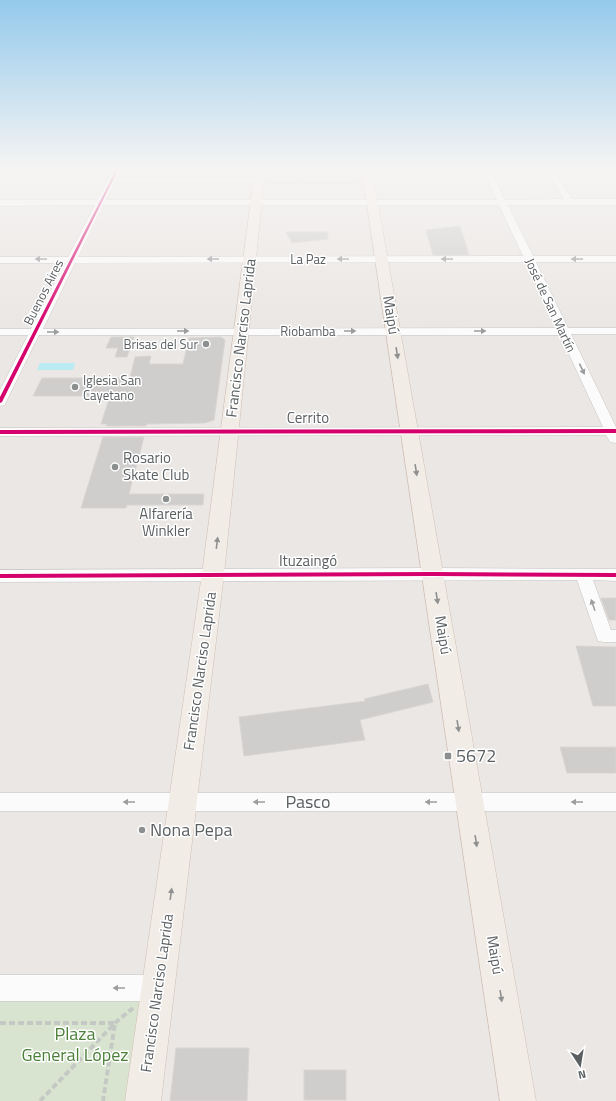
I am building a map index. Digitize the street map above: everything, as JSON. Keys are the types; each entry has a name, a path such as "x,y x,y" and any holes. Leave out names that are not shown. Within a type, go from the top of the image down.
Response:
{"main road":[{"name":"Francisco Narciso Laprida","path":"143,1101 213,574 254,221"},
{"name":"Maipú","path":"376,221 518,1101"}],"street":[{"name":"Buenos Aires","path":"0,402 91,221"},
{"name":"José de San Martín","path":"511,221 614,434"},
{"name":"La Paz","path":"0,260 616,259"},
{"name":"Riobamba","path":"0,332 616,331"},
{"name":"Cerrito","path":"0,432 410,431 614,434"},
{"name":"Ituzaingó","path":"0,576 213,574 616,576"},
{"path":"583,575 604,636 616,636"},
{"name":"Pasco","path":"0,802 616,802"},
{"path":"0,988 158,988"}],"path":[{"path":"40,1101 115,1023 158,988"},
{"path":"0,1023 115,1023"},
{"path":"103,1101 115,1023"}],"green space":[{"name":"Plaza General López","path":"0,988 158,988 143,1101 0,1101"}],"water":[{"path":"40,363 75,363 73,370 37,370"}],"building":[{"path":"460,226 469,255 433,255 426,230"},
{"path":"286,232 328,232 328,239 292,243"},
{"path":"111,337 134,337 127,357 115,357 118,348 106,348"},
{"path":"221,337 225,340 214,420 205,423 147,424 146,426 106,426 107,424 101,424 110,396 33,396 42,378 130,378 135,357 151,356 149,364 183,364 189,338"},
{"name":"Rosario Skate Club","path":"103,437 144,437 129,494 204,494 203,505 127,505 126,508 81,508"},
{"path":"601,598 616,598 616,620 609,620"},
{"path":"576,646 616,647 616,706 593,706"},
{"path":"428,684 433,702 360,720 365,740 244,756 239,717 366,701 364,699"},
{"path":"560,747 616,747 616,773 567,773"},
{"path":"176,1048 249,1048 247,1101 170,1101"},
{"path":"304,1070 346,1070 346,1100 304,1100"}],"cycle path":[{"path":"0,402 91,221"},
{"path":"0,432 616,431"},
{"path":"0,576 433,574 616,575"}],"place":[{"name":"Brisas del Sur","path":"206,344"},
{"name":"Iglesia San Cayetano","path":"75,387"},
{"name":"Rosario Skate Club","path":"115,467"},
{"name":"Alfarería Winkler","path":"166,499"},
{"name":"5672","path":"448,756"},
{"name":"Nona Pepa","path":"142,830"}]}
